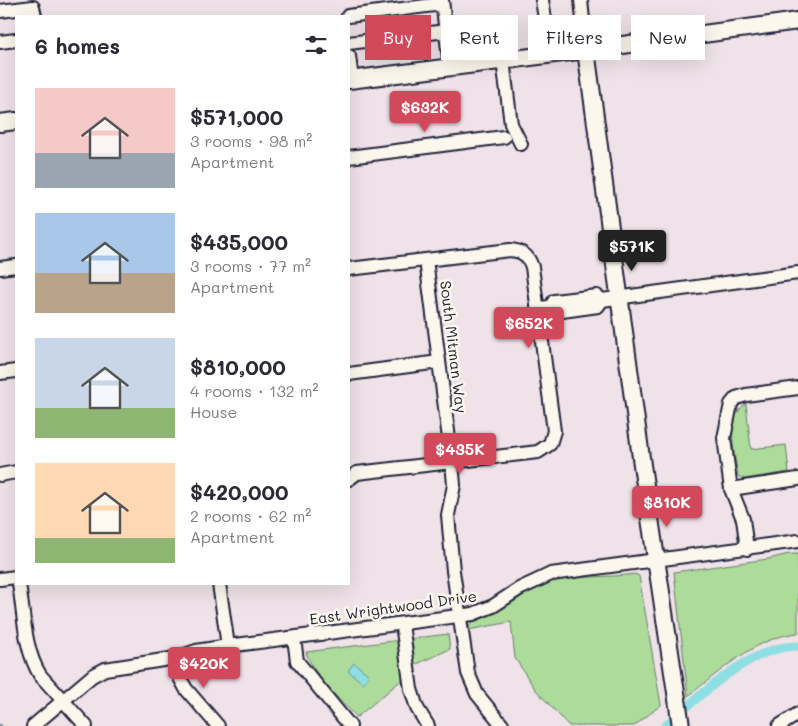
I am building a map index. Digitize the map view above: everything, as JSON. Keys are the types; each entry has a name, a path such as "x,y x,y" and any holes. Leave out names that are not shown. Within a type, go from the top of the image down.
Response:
{"main road":[{"path":"621,45 798,21"},
{"path":"350,79 503,60"},
{"path":"587,60 656,561 681,726"},
{"path":"0,123 15,121"}],"street":[{"path":"542,0 544,15"},
{"path":"581,0 582,15"},
{"path":"350,16 442,2 444,15"},
{"path":"0,11 33,7 35,15"},
{"path":"350,44 441,32"},
{"path":"0,42 15,40"},
{"path":"449,60 450,67"},
{"path":"503,60 511,124 521,144"},
{"path":"350,157 504,137"},
{"path":"350,269 510,250 524,253 532,267 554,431 550,444 538,452 357,473 350,477"},
{"name":"South Mitman Way","path":"426,260 452,462 454,485 448,515 453,571 468,673 477,694 503,726"},
{"path":"0,268 15,266"},
{"path":"537,308 551,306 555,312 598,306 602,300 619,296 798,273"},
{"path":"350,374 439,362"},
{"path":"0,373 15,371"},
{"path":"747,549 743,519 731,489 724,438 731,404 736,398 746,395 798,388"},
{"path":"0,475 15,472"},
{"path":"731,489 798,479"},
{"name":"East Wrightwood Drive","path":"33,726 92,676 105,669 176,658 196,651 228,646 402,624 484,611 519,588 551,574 798,541"},
{"path":"0,579 15,577"},
{"path":"19,585 32,659 40,675 86,726"},
{"path":"219,585 228,646"},
{"path":"402,624 411,689 417,708 428,726"},
{"path":"294,638 297,661 350,726"},
{"path":"176,658 180,678 186,689 218,726"},
{"path":"779,726 798,714"}],"green space":[{"path":"746,404 751,449 786,445 789,472 744,479 738,476 733,448 733,427 739,410"},
{"path":"798,554 798,633 768,641 753,648 726,666 688,696 674,572 768,559"},
{"path":"635,574 639,576 661,705 634,726 569,726 535,689 515,658 511,622 468,630 470,624 478,619 504,608 544,584 572,578"},
{"path":"448,634 450,649 408,668 404,678 357,717 320,678 309,661 306,652"}],"water":[{"path":"354,663 369,675 363,683 348,671"}],"waterway":[{"path":"665,726 710,688 744,663 780,648 798,646"}]}
